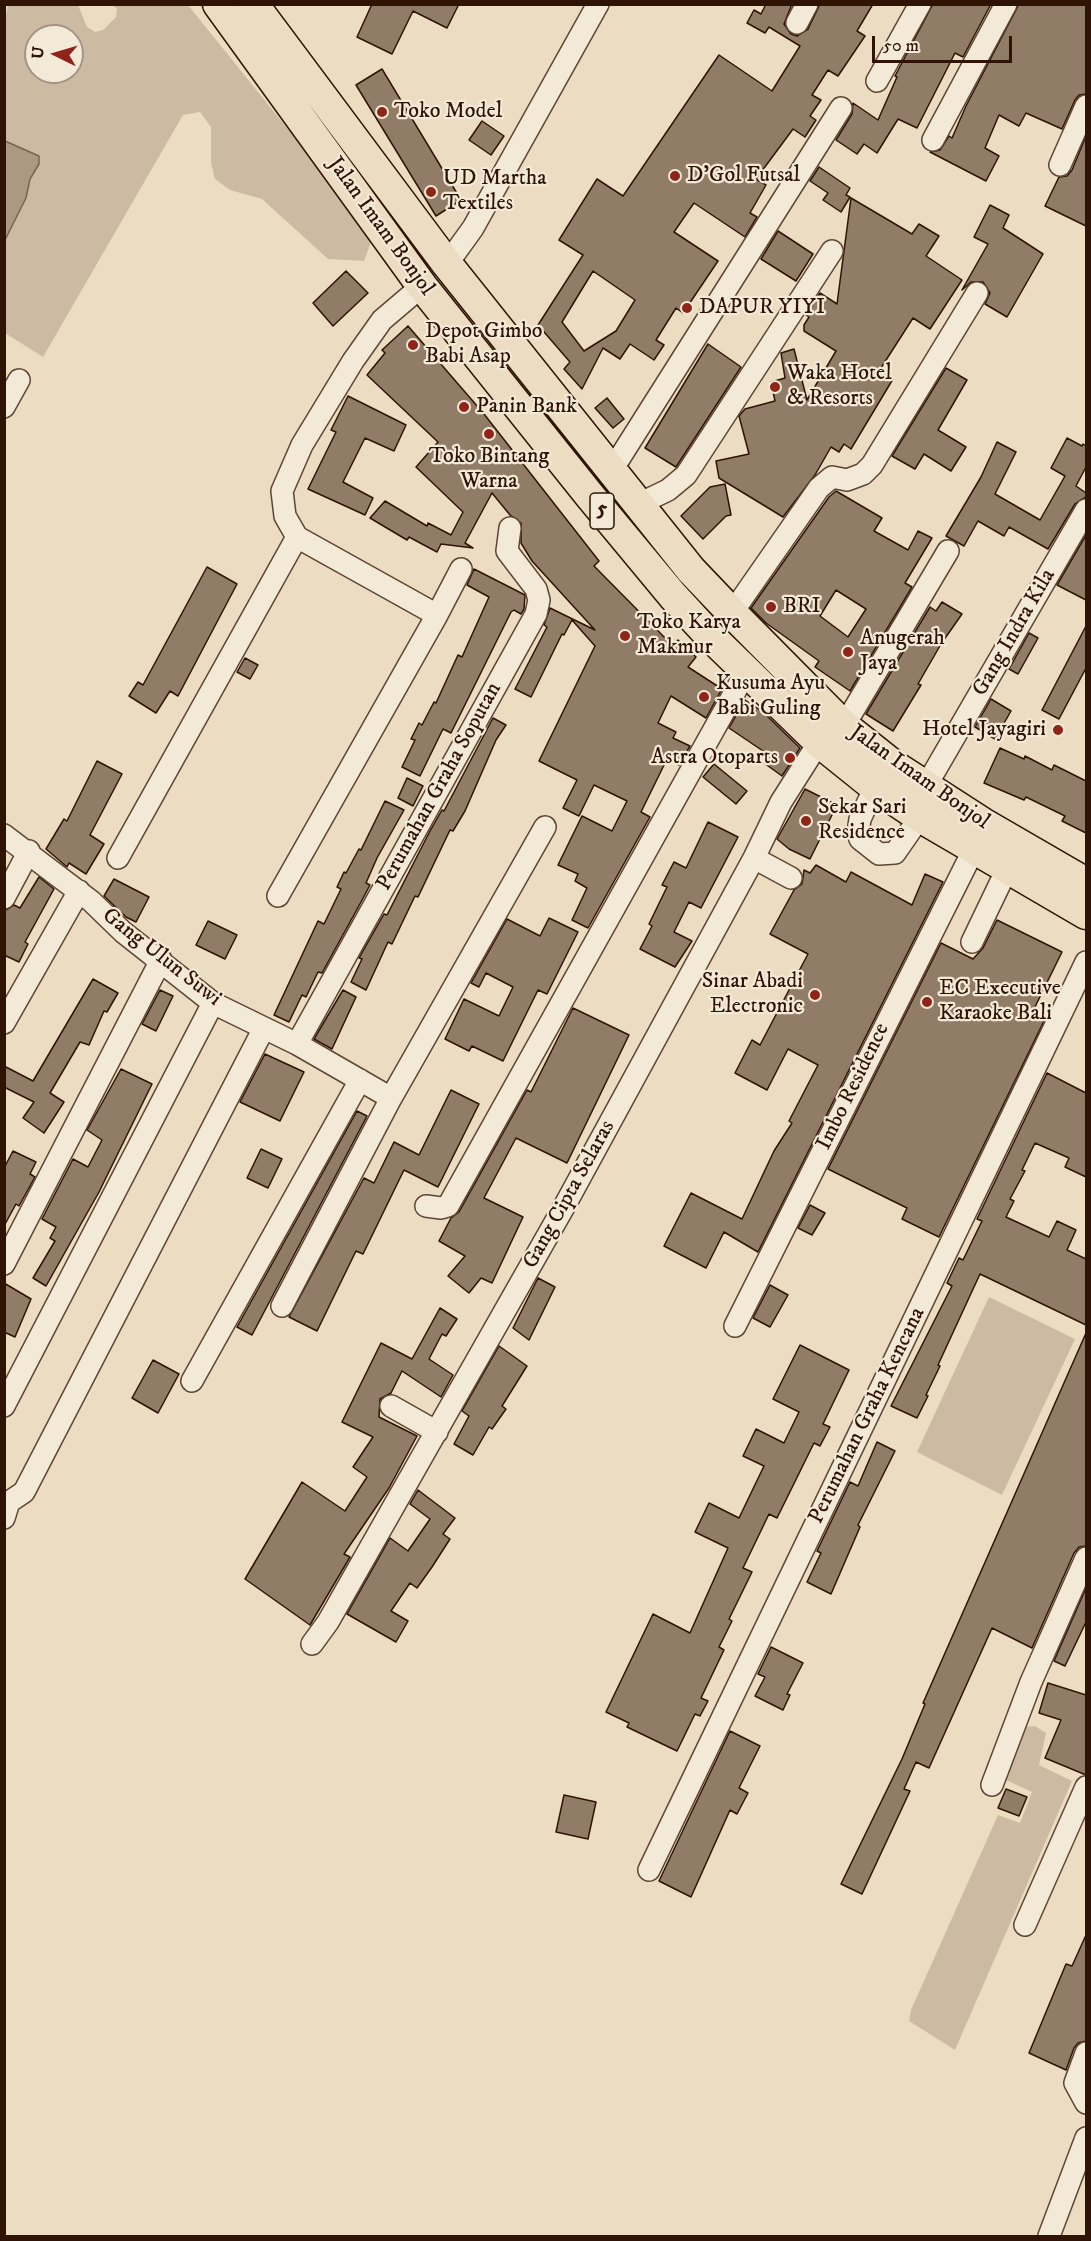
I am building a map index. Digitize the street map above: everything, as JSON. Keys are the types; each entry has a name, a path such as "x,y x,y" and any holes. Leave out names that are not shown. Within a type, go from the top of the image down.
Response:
{"highway":[{"name":"Jalan Imam Bonjol","path":"218,4 422,286 665,587 746,672 884,776 920,817 1086,914"},
{"name":"Jalan Imam Bonjol","path":"253,4 447,264 691,570 732,613 831,734"},
{"name":"Jalan Imam Bonjol","path":"884,776 926,786 986,825 1086,883"}],"street":[{"path":"447,264 473,228 598,4"},
{"path":"797,23 807,4"},
{"path":"877,81 920,4"},
{"path":"933,140 1006,4"},
{"path":"1060,165 1086,106"},
{"path":"612,470 841,108"},
{"path":"639,504 668,490 686,475 832,251"},
{"path":"422,286 382,320 353,361 302,444 282,491 285,516 297,537 437,615"},
{"path":"732,613 819,488 832,477 847,480 863,474 872,465 977,293"},
{"path":"4,406 19,380"},
{"name":"Gang Indra Kila","path":"926,786 1086,510"},
{"name":"Perumahan Graha Soputan","path":"297,1044 536,614 539,600 536,589 507,551 510,528"},
{"path":"118,858 297,537"},
{"name":"Gang Cipta Selaras","path":"312,1644 328,1622 565,1205 754,858 781,802 831,734 948,551"},
{"path":"278,896 461,569"},
{"path":"426,1206 441,1209 448,1206 746,672"},
{"path":"884,776 860,819 858,833 879,854 890,855 899,851 920,817"},
{"path":"282,1306 392,1098 545,827"},
{"name":"Gang Ulun Suwi","path":"4,835 29,851 79,891 123,932 213,1003 297,1044 392,1098"},
{"name":"Imbo Residence","path":"735,1326 974,849"},
{"path":"4,898 29,851"},
{"path":"754,858 791,878"},
{"path":"972,942 1008,867"},
{"path":"4,1023 79,891"},
{"path":"4,1264 160,960"},
{"name":"Perumahan Graha Kencana","path":"649,1870 1086,962"},
{"path":"4,1406 213,1003"},
{"path":"4,1518 9,1502 24,1492 264,1028"},
{"path":"192,1381 360,1080"},
{"path":"391,1406 437,1432"},
{"path":"992,1785 1031,1682 1086,1558"},
{"path":"1025,1925 1086,1787"},
{"path":"1086,2052 1075,2083 1086,2103"},
{"path":"1049,2236 1086,2138"}],"shaded area":[{"path":"8,5 78,5 87,27 95,32 103,30 116,17 117,9 113,5 188,5 295,138 371,242 364,261 328,259 262,199 230,190 215,179 211,163 211,127 200,112 183,115 43,357 5,333 5,240 26,198 30,179 39,165 39,157 5,141 4,25"},
{"path":"5,141 39,156 39,164 30,179 26,198 5,240"},
{"path":"989,1297 1075,1339 1002,1495 917,1452"},
{"path":"1035,1726 1046,1733 1039,1765 1072,1781 955,2050 909,2021 911,2010 998,1815 1020,1823 1032,1792 1006,1780 1006,1775 1025,1727"}],"building":[{"path":"372,4 459,4 447,28 413,11 392,54 357,37"},
{"path":"766,4 792,4 784,24 791,34 797,36 808,29 820,4 873,4 857,31 865,36 838,76 828,70 812,95 821,100 810,116 816,120 805,137 793,129 756,179 766,185 750,213 757,217 745,237 694,203 674,232 718,261 683,313 676,308 656,340 664,345 654,360 630,344 620,359 603,348 582,389 564,369 570,362 538,325 583,255 559,240 597,179 623,196 719,55 772,91 800,46 769,27 765,33 747,23 754,10 761,14","holes":["593,271 635,300 616,331 584,351 562,322"]},
{"path":"933,4 991,4 963,57 955,53 917,128 898,119 877,153 864,144 857,154 836,140 852,114 853,103 878,120 897,77 895,76"},
{"path":"1019,4 1086,4 1086,94 1079,95 1075,100 1062,129 1026,113 1019,126 999,115 985,148 999,156 986,181 930,152 940,150 949,136 952,138"},
{"path":"382,69 461,200 436,216 356,85"},
{"path":"482,121 504,136 491,155 469,140"},
{"path":"1086,136 1086,226 1045,206 1059,177 1067,176 1072,170"},
{"path":"819,167 850,188 846,195 850,197 841,212 823,200 828,193 810,181"},
{"path":"851,198 912,234 919,224 939,236 926,256 962,280 930,329 913,318 879,371 893,379 851,449 844,444 839,452 831,447 815,475 783,517 719,478 716,461 749,454 739,416 745,409 775,401 771,382 785,378 781,353 794,349 807,400 836,351 804,331 804,325 809,317 806,315 820,293 837,304"},
{"path":"990,205 1009,215 1003,228 1043,254 1007,317 985,304 990,293 983,282 971,282 962,290 988,244 974,237"},
{"path":"778,231 813,254 796,281 761,259"},
{"path":"346,271 368,293 333,326 313,303"},
{"path":"408,326 484,414 599,561 594,566 673,646 678,640 696,657 688,667 722,689 706,718 671,696 658,723 676,732 673,738 690,746 679,765 667,759 641,812 650,817 588,928 572,920 587,888 575,881 578,874 558,865 582,816 612,831 627,801 594,785 579,816 563,808 577,780 539,761 595,646 572,620 564,635 562,634 531,697 515,689 547,627 544,625 550,608 595,630 532,561 521,543 521,523 510,515 492,493 465,543 473,548 441,544 437,552 409,537 407,540 370,518 385,501 427,526 428,523 451,535 463,512 416,467 438,442 367,375 385,353 382,350"},
{"path":"708,344 741,367 676,467 645,448"},
{"path":"946,368 967,380 938,430 966,447 951,471 924,454 915,469 892,456"},
{"path":"348,396 406,425 394,451 365,438 343,482 373,498 365,515 308,489 336,432 331,430"},
{"path":"607,398 624,419 613,428 595,408"},
{"path":"1067,438 1086,446 1086,467 1076,486 1086,493 1086,497 1075,504 1048,549 1009,527 1004,536 978,521 964,546 946,536 981,477 997,442 1016,452 995,494 1040,520 1065,476 1051,468"},
{"path":"725,484 731,515 726,516 703,539 681,516 710,487"},
{"path":"836,491 882,518 874,531 908,550 918,531 932,538 905,583 912,587 850,691 815,667 819,661 766,623 751,608 829,497","holes":["836,590 866,609 848,637 820,616"]},
{"path":"1086,535 1086,600 1057,585"},
{"path":"207,567 237,584 178,696 170,691 156,713 129,696 138,682 143,685"},
{"path":"474,569 525,595 524,609 521,614 514,610 511,612 451,733 443,729 420,776 402,767 415,740 411,739 419,723 422,725 434,702 436,703 458,655 462,657 489,597 467,585"},
{"path":"942,602 962,614 941,644 918,684 921,685 893,731 866,714 930,607 936,611"},
{"path":"1086,626 1086,668 1059,719 1042,710"},
{"path":"1029,633 1038,638 1018,674 1009,669"},
{"path":"245,658 258,665 250,679 237,672"},
{"path":"991,699 1011,711 995,739 975,727"},
{"path":"745,700 763,712 800,748 782,776 764,763 766,753 729,728"},
{"path":"493,718 506,725 496,740 465,811 453,831 450,830 418,897 415,896 392,944 388,942 366,990 351,982 362,959 359,958 384,914 387,915 430,831 442,810 444,811"},
{"path":"1000,748 1024,759 1025,756 1052,770 1054,765 1086,781 1086,833 1062,821 1065,816 1026,797 1024,800 984,783"},
{"path":"97,761 122,774 90,835 104,844 86,874 69,863 67,867 46,849 64,819 67,821"},
{"path":"714,764 747,791 736,804 703,777"},
{"path":"407,778 423,786 413,806 398,798"},
{"name":"Sekar Sari Residence","path":"805,789 837,805 810,859 789,849 777,839"},
{"path":"385,801 404,810 377,858 366,883 370,885 322,973 318,972 306,997 302,995 289,1022 274,1015 318,921 324,924 341,889 337,887 344,872 346,873 359,849 361,850"},
{"path":"708,822 738,837 701,908 689,902 674,932 692,941 675,967 640,949 652,926 649,924 667,887 662,885 674,862 686,868"},
{"path":"816,865 846,882 851,872 912,905 925,874 943,882 758,1252 724,1232 706,1268 664,1246 691,1193 742,1219 774,1151 792,1123 789,1121 818,1065 788,1049 767,1090 735,1073 752,1040 760,1045 808,954 770,934 794,890 802,884 804,870 810,873"},
{"path":"39,877 54,889 25,942 28,944 19,962 4,955 4,911 14,905 20,908"},
{"path":"114,879 149,897 136,922 126,917 104,896"},
{"path":"549,918 578,932 547,994 538,990 503,1061 472,1046 469,1051 445,1039 464,999 499,1016 513,987 486,973 479,987 471,983 507,919 540,936"},
{"path":"997,920 1062,952 1031,1015 1044,1021 939,1237 902,1219 907,1208 828,1169 941,943 973,959 983,948"},
{"path":"208,921 237,935 225,959 196,945"},
{"path":"93,979 118,993 107,1012 104,1011 89,1045 80,1042 50,1093 64,1102 44,1133 23,1118 34,1102 4,1087 4,1066 33,1081"},
{"path":"160,990 173,996 156,1031 142,1024"},
{"path":"343,990 356,997 332,1049 314,1039"},
{"path":"573,1008 629,1035 567,1163 516,1138 484,1198 523,1217 492,1283 481,1278 469,1293 448,1276 465,1256 439,1241 451,1218 459,1212 527,1090 531,1092"},
{"path":"265,1054 304,1072 280,1121 240,1102"},
{"path":"121,1069 152,1084 99,1192 46,1286 33,1278 55,1241 50,1238 56,1227 42,1219 73,1159 88,1167 102,1140 87,1130"},
{"path":"1047,1073 1086,1093 1086,1177 1065,1167 1069,1158 1035,1143 1022,1170 1025,1171 1010,1199 1014,1201 1006,1217 1049,1237 1057,1221 1076,1230 1067,1250 1086,1259 1086,1325 980,1274 938,1365 940,1366 917,1418 891,1406 952,1286 947,1283 959,1258 963,1260 982,1221 977,1219"},
{"path":"451,1090 479,1104 438,1187 404,1170 363,1254 356,1251 317,1331 289,1317 364,1178 374,1183 394,1142 419,1155"},
{"path":"357,1111 367,1116 252,1335 237,1327"},
{"path":"261,1149 282,1159 268,1188 247,1178"},
{"path":"13,1151 36,1162 30,1174 35,1177 19,1206 16,1204 4,1226 4,1168"},
{"path":"810,1205 825,1213 812,1235 798,1228"},
{"path":"538,1278 555,1287 529,1340 513,1328"},
{"path":"4,1283 31,1299 15,1337 4,1332"},
{"path":"770,1285 788,1295 770,1327 753,1318"},
{"path":"440,1308 457,1319 446,1336 442,1334 429,1359 453,1375 441,1397 402,1371 391,1393 380,1399 379,1417 417,1436 389,1488 344,1554 350,1557 310,1625 245,1579 302,1482 345,1511 367,1477 353,1467 373,1437 342,1422 381,1343 412,1359"},
{"path":"1086,1333 1086,1546 1079,1547 1074,1553 1032,1648 992,1628 929,1768 916,1762 904,1789 910,1791 862,1894 841,1884 902,1759 925,1704 923,1703"},
{"path":"800,1345 849,1370 823,1424 830,1427 820,1446 814,1443 777,1518 769,1514 743,1568 752,1572 729,1619 732,1621 719,1647 724,1650 701,1698 708,1701 700,1716 695,1714 677,1751 627,1727 629,1723 606,1712 653,1614 690,1633 728,1548 695,1532 709,1503 739,1518 764,1466 743,1456 756,1429 784,1443 799,1412 773,1399"},
{"path":"499,1346 527,1366 502,1406 506,1409 492,1429 489,1427 473,1455 454,1444 469,1416 462,1411"},
{"path":"153,1360 179,1374 158,1413 132,1398"},
{"path":"877,1442 895,1451 858,1525 860,1527 831,1594 807,1582 821,1553 817,1551 850,1482 858,1486"},
{"path":"418,1490 455,1518 443,1534 450,1539 432,1567 417,1588 410,1583 391,1611 408,1621 396,1642 347,1614 390,1538 408,1551 430,1519 410,1504"},
{"path":"1086,1588 1086,1622 1065,1666 1054,1661"},
{"path":"771,1647 803,1663 787,1694 790,1695 783,1710 755,1696 765,1677 758,1674"},
{"path":"1048,1683 1086,1695 1086,1775 1045,1758 1061,1720 1039,1713"},
{"path":"730,1731 760,1746 739,1788 748,1793 737,1814 730,1810 691,1897 659,1881"},
{"path":"1006,1789 1027,1797 1019,1816 998,1808"},
{"path":"564,1795 596,1802 588,1839 556,1832"},
{"path":"1086,1935 1086,2041 1078,2043 1074,2048 1066,2070 1029,2053 1066,1964 1072,1966"}],"place":[{"name":"Toko Model","path":"382,112"},
{"name":"D'Gol Futsal","path":"675,176"},
{"name":"UD Martha Textiles","path":"431,192"},
{"name":"DAPUR YIYI","path":"687,308"},
{"name":"Depot Gimbo Babi Asap","path":"413,345"},
{"name":"Waka Hotel & Resorts","path":"775,387"},
{"name":"Panin Bank","path":"464,407"},
{"name":"Toko Bintang Warna","path":"489,434"},
{"name":"BRI","path":"771,607"},
{"name":"Toko Karya Makmur","path":"625,636"},
{"name":"Anugerah Jaya","path":"848,652"},
{"name":"Kusuma Ayu Babi Guling","path":"704,697"},
{"name":"Hotel Jayagiri","path":"1058,730"},
{"name":"Astra Otoparts","path":"790,758"},
{"name":"Sekar Sari Residence","path":"806,821"},
{"name":"Sinar Abadi Electronic","path":"815,995"},
{"name":"EC Executive Karaoke Bali","path":"927,1002"}]}
